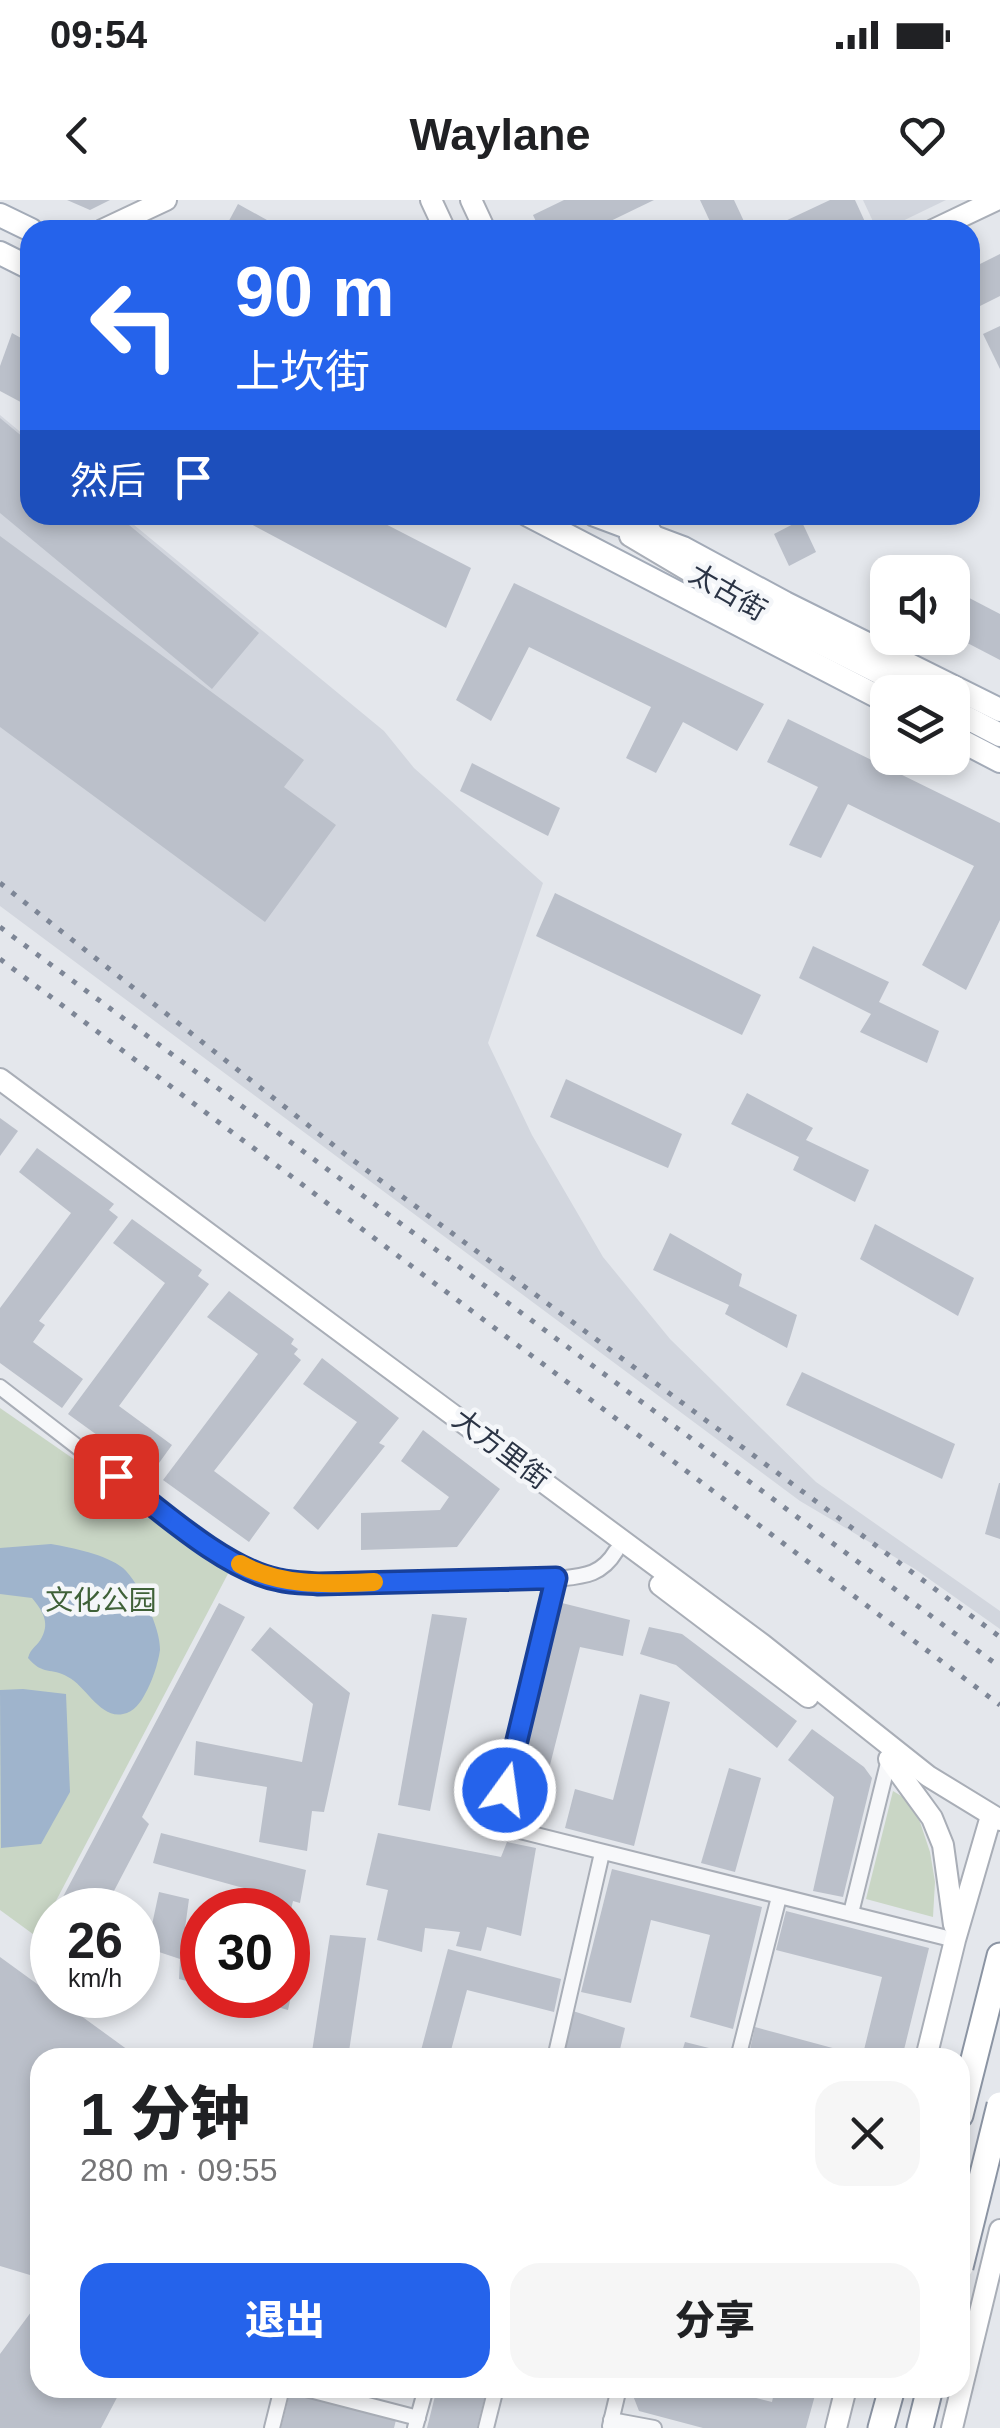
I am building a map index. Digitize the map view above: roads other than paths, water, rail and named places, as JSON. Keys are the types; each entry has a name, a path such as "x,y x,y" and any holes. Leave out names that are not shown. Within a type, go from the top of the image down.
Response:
{"highway":[{"path":"970,2075 1000,1956"},
{"path":"970,2226 1000,2105"},
{"path":"881,2428 889,2398"},
{"path":"920,2428 928,2398"}],"main road":[{"path":"123,220 166,200"},
{"path":"953,220 996,200"},
{"name":"太古街","path":"563,525 870,692"},
{"name":"太古街","path":"612,525 753,608 885,675"},
{"name":"太古街","path":"622,525 684,548 1000,710"},
{"path":"647,525 654,537"},
{"path":"970,719 1000,734"},
{"path":"970,745 1000,761"},
{"name":"大方里街","path":"0,1079 763,1644 928,1776 995,1823"},
{"name":"大方里街","path":"0,1094 616,1551 946,1802 995,1823"},
{"path":"890,1759 932,1818 943,1845 955,1940"},
{"path":"928,2048 955,1940 995,1823"},
{"path":"970,2354 1000,2230"},
{"path":"836,2428 844,2398"},
{"path":"952,2428 959,2398"}],"street":[{"path":"0,1387 204,1544 257,1573 280,1580 318,1584 556,1578 588,1575 608,1565 616,1551"},
{"path":"556,1578 496,1825 955,1940"},
{"path":"851,1914 890,1759"},
{"path":"558,2048 602,1853"},
{"path":"741,2048 779,1897"},
{"path":"272,2428 280,2398"},
{"path":"335,2398 417,2423 423,2398"},
{"path":"486,2428 494,2398"},
{"path":"616,2398 610,2424 654,2428"}],"water":[{"path":"51,1544 116,1563 136,1584 148,1606 160,1650 143,1697 127,1713 107,1712 75,1681 38,1667 28,1658 42,1637 45,1621 32,1598 0,1594 0,1548"},
{"path":"0,1690 66,1694 70,1792 41,1844 1,1848"}],"railway":[{"path":"0,883 346,1155 1000,1637"},
{"path":"0,927 1000,1667"},
{"path":"0,959 1000,1705"}],"park label":[{"name":"文化公园","path":"101,1600"}]}
